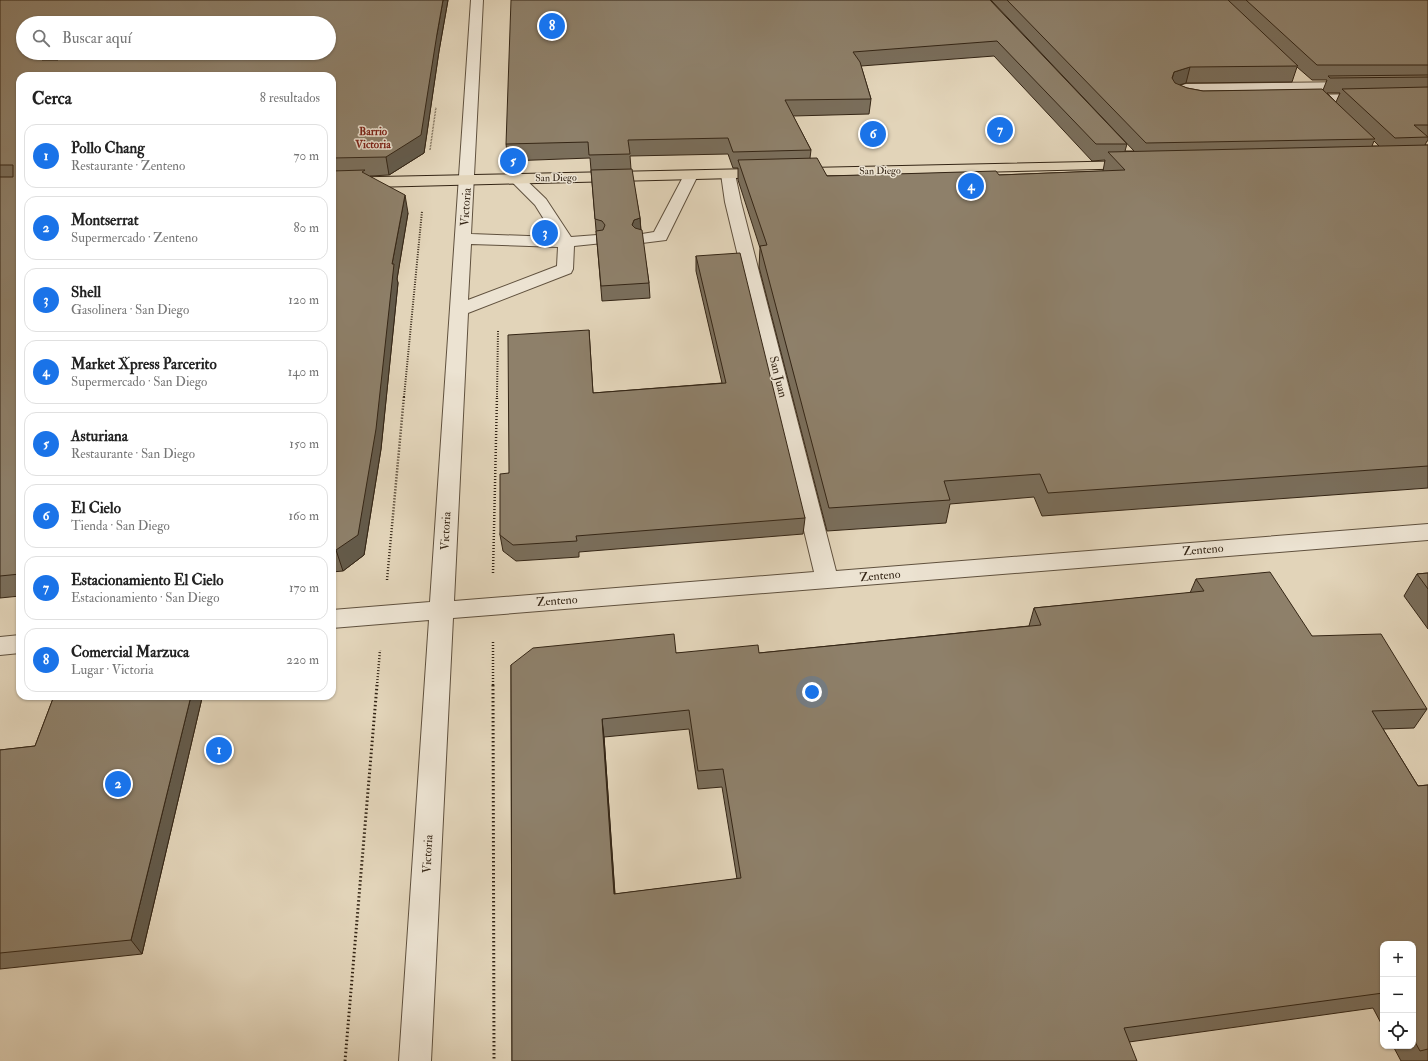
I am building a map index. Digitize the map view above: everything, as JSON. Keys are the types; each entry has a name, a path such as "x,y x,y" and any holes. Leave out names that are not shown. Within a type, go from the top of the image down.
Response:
{"main road":[{"name":"San Diego","path":"336,183 1153,165"}],"street":[{"name":"Victoria","path":"415,1061 443,610 477,0"},
{"path":"1296,76 1331,109"},
{"path":"1428,85 1186,88 1176,91 1176,94 1184,99 1192,100 1428,97"},
{"path":"1124,150 1137,165"},
{"name":"San Juan","path":"728,174 733,202 816,526 828,580"},
{"path":"642,238 660,237 691,175"},
{"path":"459,310 565,269 566,242 541,202 517,179"},
{"path":"464,239 566,242 597,240"},
{"name":"Zenteno","path":"336,619 1428,532"},
{"path":"0,646 16,644"}],"path":[{"path":"345,1061 383,615 425,181 437,99"},
{"path":"493,606 494,1061"}],"building":[{"path":"0,0 443,0 421,135 386,157 336,158 336,72 16,72 16,574 0,576 0,177 13,177 13,165 0,165"},
{"path":"511,0 990,0 1127,144 1096,144 997,41 853,52 860,62 871,99 785,100 811,150 733,152 728,138 628,140 630,154 589,155 588,142 506,144"},
{"path":"1007,0 1228,0 1298,66 1190,67 1174,72 1172,78 1175,83 1187,88 1203,91 1322,89 1375,139 1146,143"},
{"path":"1246,0 1428,0 1428,65 1317,65"},
{"path":"1428,75 1428,77 1330,78 1328,76"},
{"path":"1428,87 1428,125 1414,125 1428,137 1395,138 1342,89"},
{"path":"1428,145 1428,466 1048,493 1040,474 944,481 950,500 829,508 760,246 767,245 738,160 817,158 827,176 996,171 999,175 1125,170 1108,152"},
{"path":"632,169 640,218 634,220 632,225 635,228 642,230 649,283 601,286 596,231 603,230 605,225 602,221 595,219 591,170"},
{"path":"365,170 362,172 405,195 392,264 394,264 376,429 358,535 336,550 336,171"},
{"path":"740,253 805,518 576,536 577,541 513,545 500,535 500,474 509,473 508,335 589,330 593,393 726,383 696,256"},
{"path":"1270,572 1312,636 1381,634 1427,709 1372,711 1418,786 1428,785 1428,1049 1420,1051 1416,1044 1416,941 1380,941 1380,993 1124,1028 1137,1061 512,1061 511,665 533,648 674,634 676,653 758,645 759,653 1041,625 1034,608 1204,591 1196,579","holes":["689,710 698,771 723,769 741,878 614,894 602,719"]},
{"path":"1428,573 1428,589 1417,574"},
{"path":"52,700 190,700 131,940 0,953 0,750 35,746"}],"place":[{"name":"Comercial Marzuca","path":"552,26"},
{"name":"Estacionamiento El Cielo","path":"1000,130"},
{"name":"El Cielo","path":"873,134"},
{"name":"Asturiana","path":"513,161"},
{"name":"Market Xpress Parcerito","path":"971,186"},
{"name":"Shell","path":"545,233"},
{"name":"Pollo Chang","path":"219,750"},
{"name":"Montserrat","path":"118,784"}],"district":[{"name":"Barrio Victoria","path":"373,137"}]}
